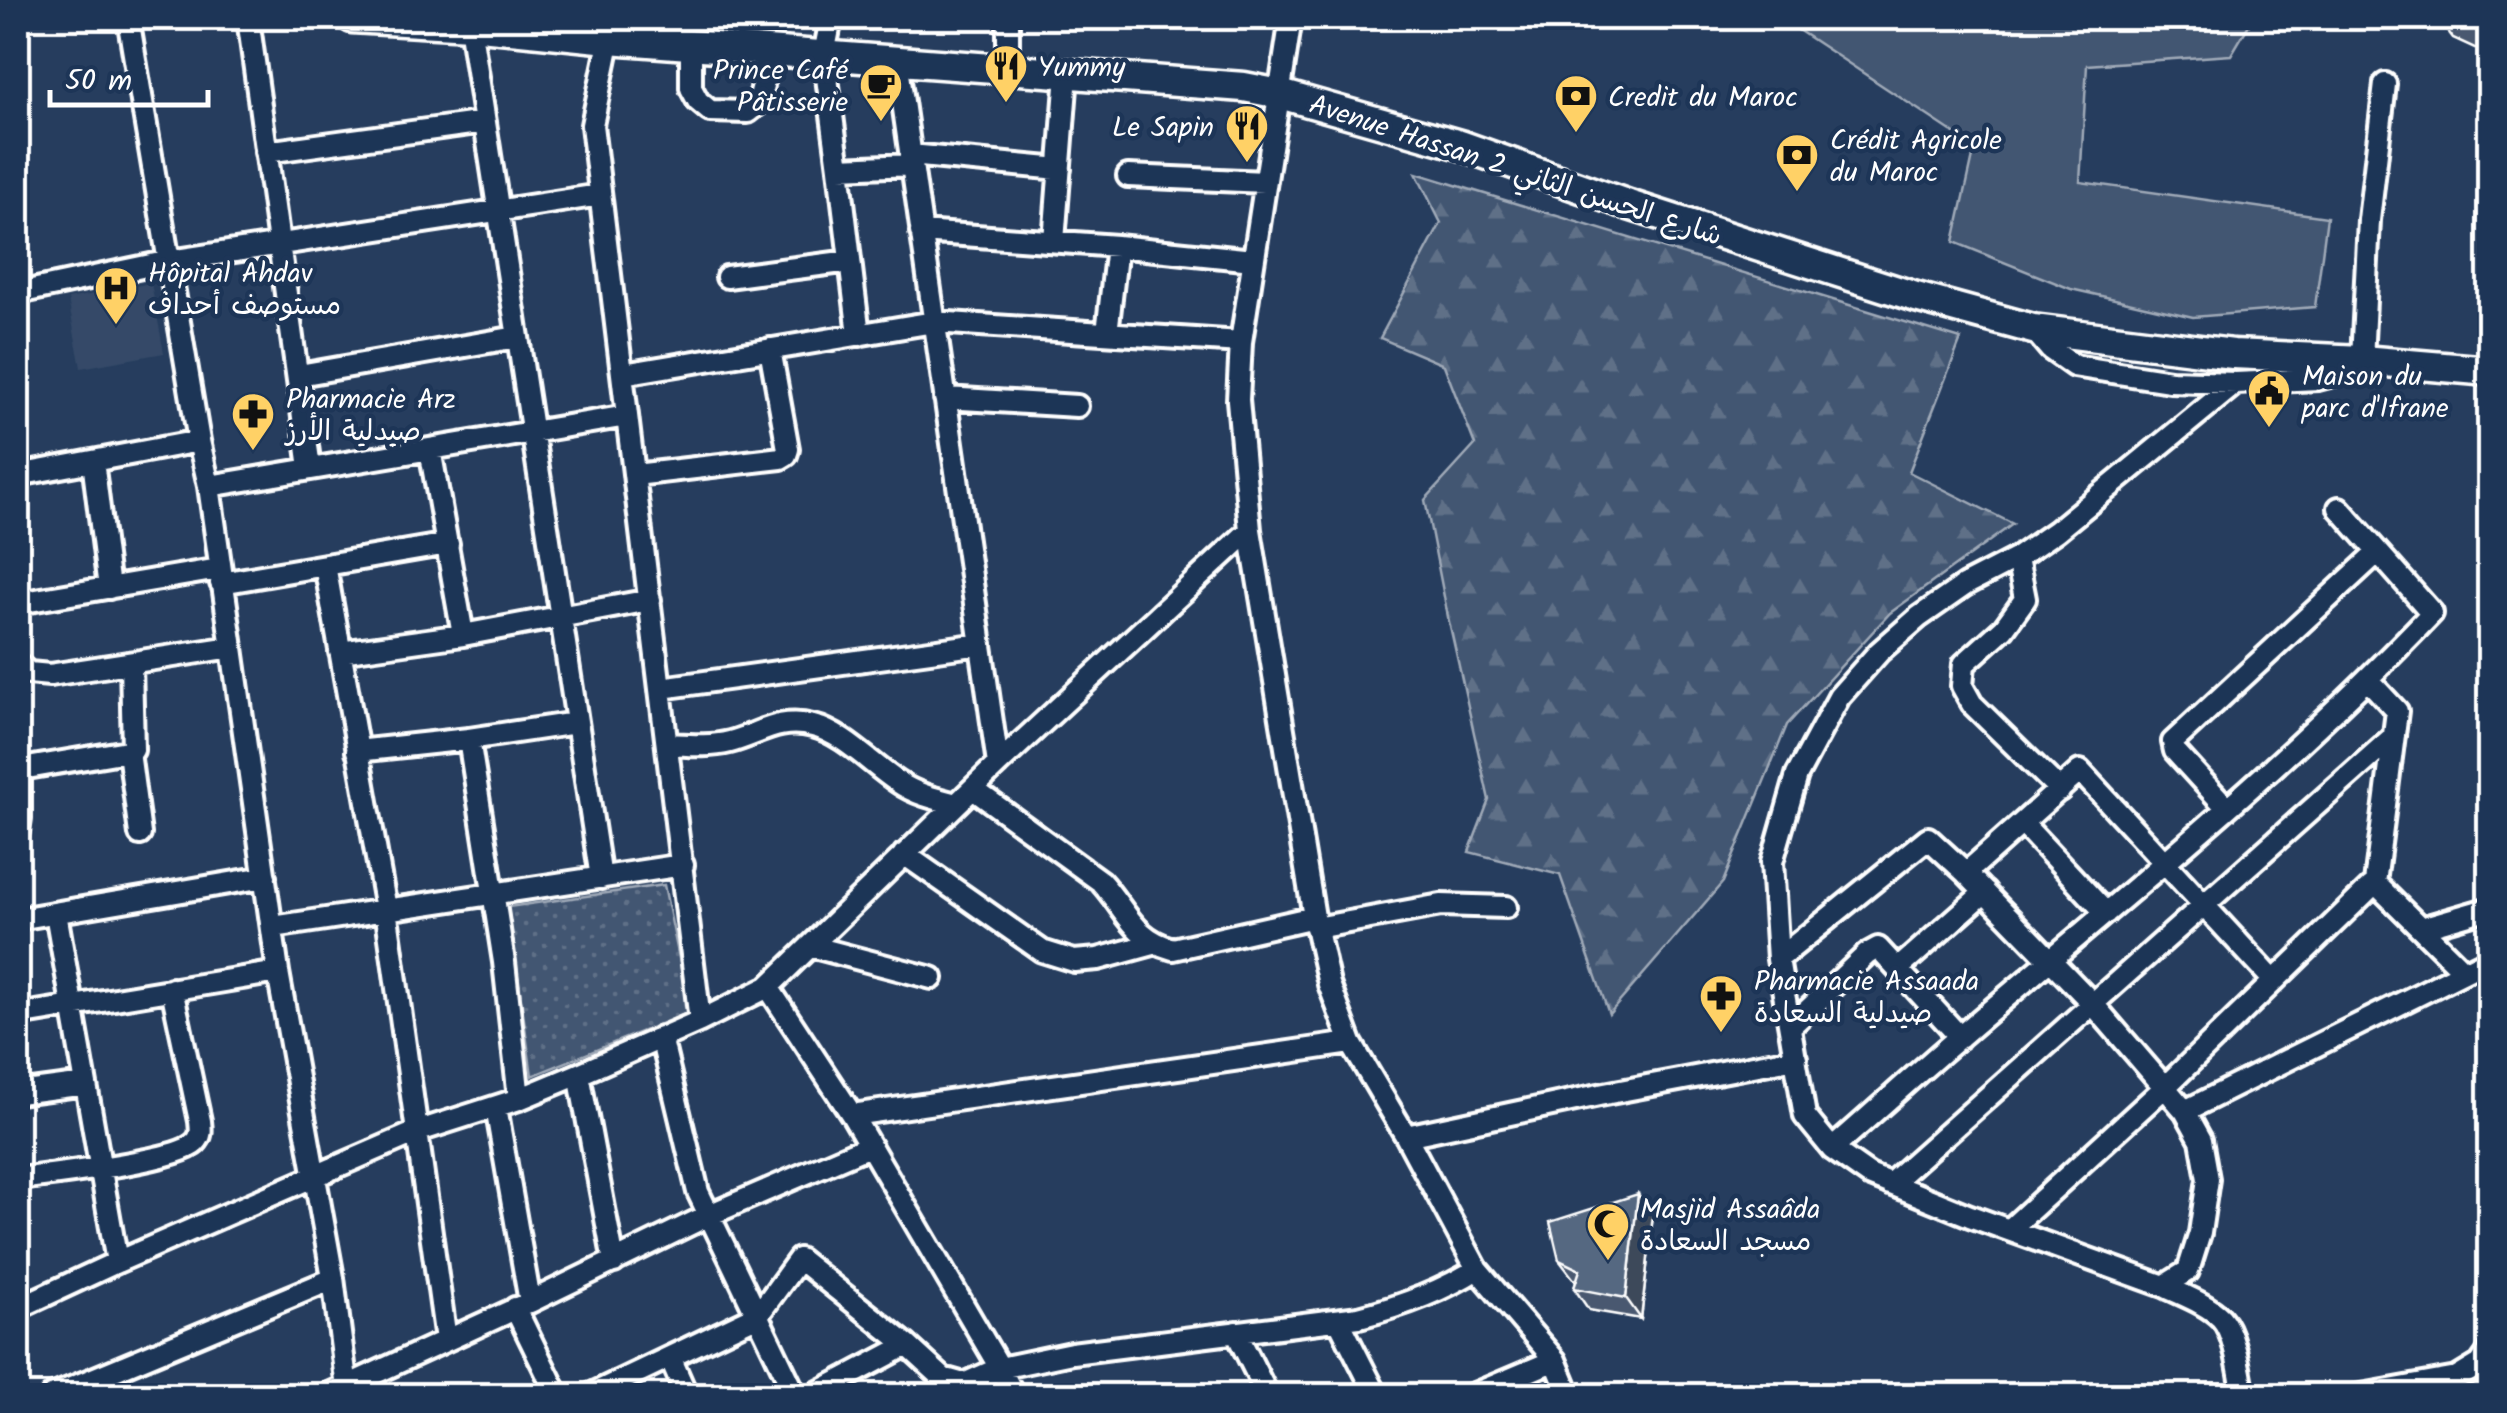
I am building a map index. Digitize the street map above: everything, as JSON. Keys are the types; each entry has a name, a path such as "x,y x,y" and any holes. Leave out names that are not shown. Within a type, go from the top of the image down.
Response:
{"main road":[{"name":"Avenue Hassan 2 شارع الحسن الثاني","path":"352,18 611,28 691,45 1244,87 1460,145 1629,205 1916,297 2033,329 2233,354 2490,371"}],"street":[{"path":"128,18 209,486 278,972 333,1279 347,1390"},
{"path":"248,18 310,468"},
{"path":"831,18 824,56 858,335"},
{"path":"1008,18 1008,70"},
{"path":"1291,18 1241,342 1238,400 1250,530 1315,923 1329,984 1351,1043 1477,1269 1555,1360 1570,1396"},
{"path":"470,25 601,878"},
{"path":"611,28 592,125 700,1021"},
{"path":"691,45 691,88 710,111 748,112 758,104 766,51"},
{"path":"896,60 998,764"},
{"path":"1054,241 1068,74"},
{"path":"2033,329 2050,349 2074,366 2170,381 2318,379 2341,373 2362,360 2370,220 2385,84"},
{"path":"266,152 485,122"},
{"path":"839,168 911,160 1060,169"},
{"path":"1128,176 1266,182"},
{"path":"18,293 170,261 600,194"},
{"path":"921,232 1253,260"},
{"path":"1107,333 1117,246"},
{"path":"727,277 850,261"},
{"path":"622,374 934,322 1241,342"},
{"path":"298,375 517,337"},
{"path":"635,476 786,455 770,349"},
{"path":"2236,383 2070,520 2018,558 1965,585 1919,617 1879,652 1839,696 1798,775 1772,862 1778,959 1804,1116 1832,1150 1890,1184 2164,1286 2205,1306 2223,1320 2230,1333 2244,1396"},
{"path":"945,398 1077,406"},
{"path":"209,486 628,416"},
{"path":"18,475 199,441"},
{"path":"430,449 463,635"},
{"path":"93,461 110,588"},
{"path":"1832,1150 2227,808 2368,680 2432,613 2339,508"},
{"path":"18,1308 419,1131 519,1099 579,1074 768,987 998,764 1250,530"},
{"path":"18,604 110,588 326,565 448,544"},
{"path":"2227,808 2175,751 2173,742 2378,552"},
{"path":"2018,558 2025,599 2004,628 1964,664 1962,686 1972,704 2060,790"},
{"path":"326,565 386,909 446,1340"},
{"path":"340,652 463,635 650,600"},
{"path":"661,688 980,644"},
{"path":"18,664 36,676 232,647"},
{"path":"18,831 22,772 133,750 130,663"},
{"path":"2009,1230 2165,1088 2375,883 2397,711 2368,680"},
{"path":"358,751 576,723"},
{"path":"668,744 714,745 775,725 814,726 834,735 899,783 924,796 956,804"},
{"path":"1890,1184 2394,736"},
{"path":"469,739 494,894 519,1099"},
{"path":"129,752 140,834"},
{"path":"1966,872 2080,771 2274,980"},
{"path":"972,789 1100,881 1133,925 1153,944"},
{"path":"2024,824 2106,912"},
{"path":"1778,959 1928,838 2093,1004 2185,1111 2201,1140 2208,1178 2200,1233 2188,1272 2164,1286"},
{"path":"904,854 1042,951 1074,961 1098,959 1153,944 1173,949 1441,905 1506,908"},
{"path":"273,927 683,865"},
{"path":"18,919 265,877"},
{"path":"2375,883 2464,972"},
{"path":"1900,968 1985,892"},
{"path":"2421,928 2490,908"},
{"path":"56,913 117,1262"},
{"path":"810,946 932,978"},
{"path":"1791,1026 1878,948 1960,1036"},
{"path":"2185,1111 2490,960"},
{"path":"18,1015 278,972"},
{"path":"768,987 852,1115 1014,1396"},
{"path":"18,1180 176,1152 198,1141 201,1134 172,989"},
{"path":"661,1037 698,1192 796,1396"},
{"path":"852,1115 1351,1043"},
{"path":"1406,1136 1796,1058"},
{"path":"579,1074 614,1262"},
{"path":"18,1093 86,1084"},
{"path":"496,1106 522,1305 558,1396"},
{"path":"325,1396 347,1390 709,1216 869,1146"},
{"path":"588,1396 758,1315 800,1260 908,1345 943,1378 958,1384 1000,1368 1072,1353 1339,1321 1396,1308 1451,1286 1477,1269"},
{"path":"52,1396 333,1279"},
{"path":"1339,1321 1376,1396"},
{"path":"1236,1332 1268,1396"},
{"path":"810,1396 908,1345"},
{"path":"2356,1396 2456,1378 2480,1364 2490,1350"},
{"path":"670,1358 688,1396"},
{"path":"1470,1396 1555,1360"}],"shaded area":[{"name":"Hôpital Ahdav مستوصف أحداف","path":"151,283 164,353 81,368 68,299"}],"green space":[{"path":"1780,18 2253,18 2231,55 2087,65 2080,182 2327,217 2315,307 2193,317 2071,289 1954,242 1975,147"},
{"path":"1416,173 1961,339 1909,472 2013,524 1890,613 1787,725 1723,882 1609,1014 1560,875 1469,852 1489,800 1425,500 1475,445 1444,365 1380,338 1441,223"},
{"path":"664,885 690,1012 532,1076 508,907"}],"building":[{"path":"2450,18 2490,18 2490,36"},
{"path":"1638,1194 1626,1298 1574,1288 1580,1270 1559,1260 1550,1222"}],"place":[{"name":"Yummy","path":"1006,104"},
{"name":"Prince Café Pâtisserie","path":"881,123"},
{"name":"Credit du Maroc","path":"1576,134"},
{"name":"Le Sapin","path":"1247,164"},
{"name":"Crédit Agricole du Maroc","path":"1797,193"},
{"name":"Hôpital Ahdav مستوصف أحداف","path":"116,326"},
{"name":"Maison du parc d'Ifrane","path":"2269,429"},
{"name":"Pharmacie Arz صيدلية الأرز","path":"253,452"},
{"name":"Pharmacie Assaada صيدلية السعادة","path":"1721,1034"},
{"name":"Masjid Assaâda مسجد السعادة","path":"1608,1262"}]}
